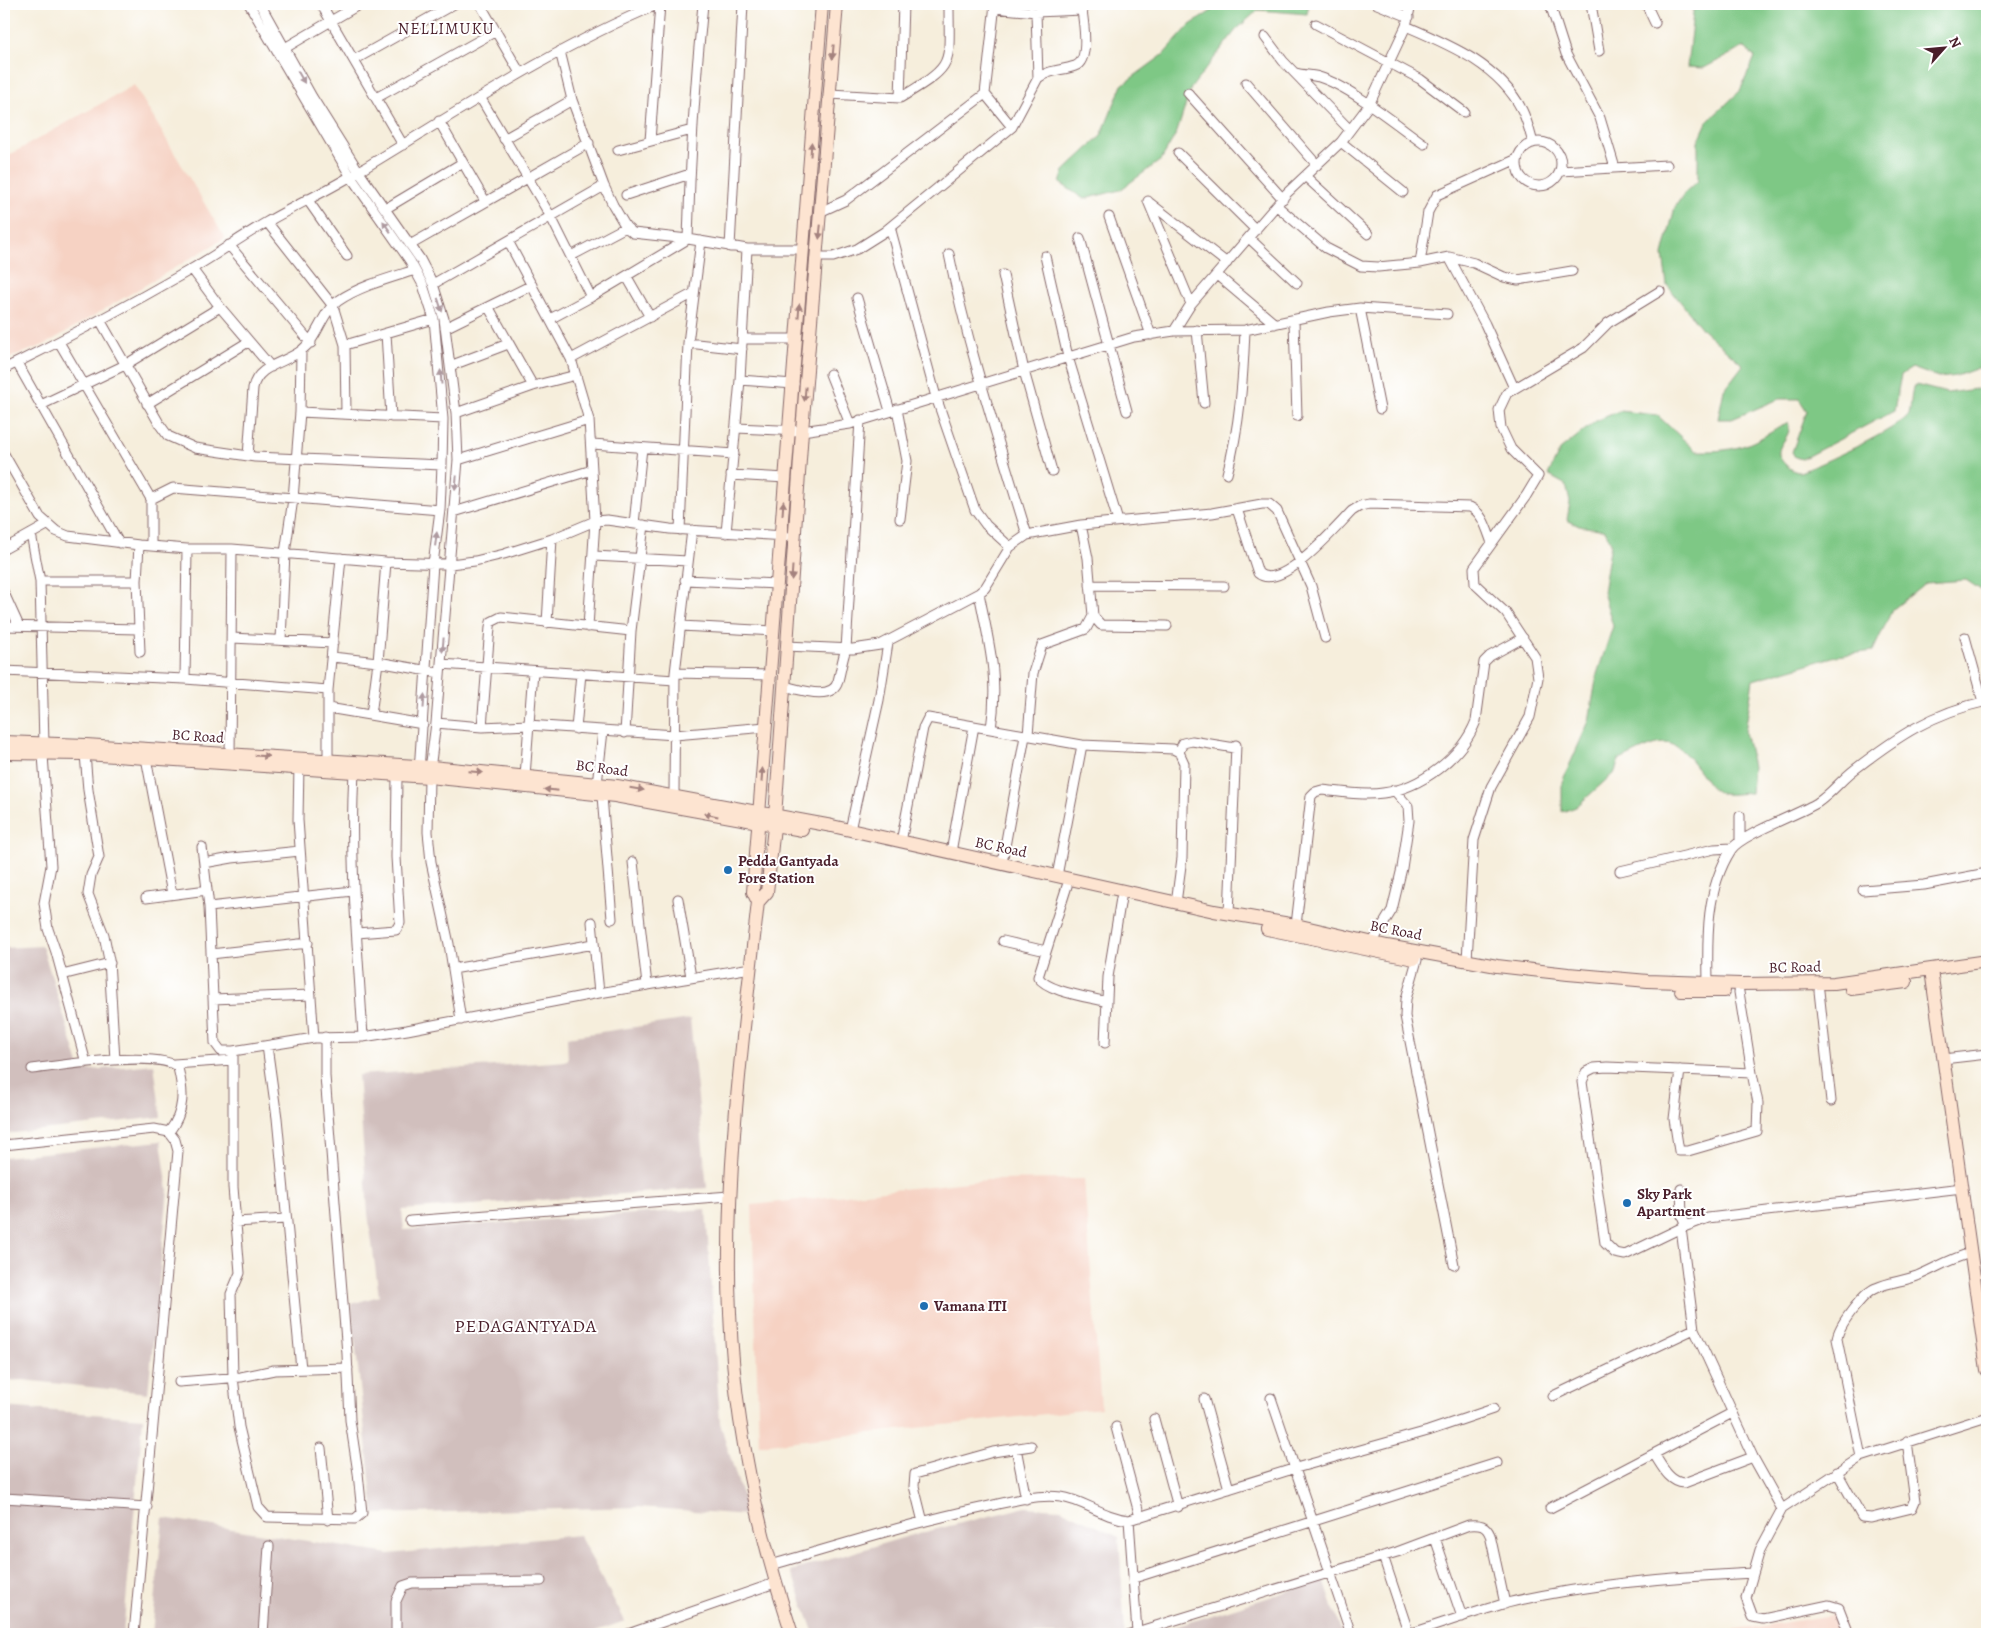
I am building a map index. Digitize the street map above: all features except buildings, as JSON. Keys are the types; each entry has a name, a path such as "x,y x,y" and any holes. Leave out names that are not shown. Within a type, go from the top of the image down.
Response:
{"street":[{"path":"249,4 415,270 434,319 443,419 442,465 422,724 428,832 461,1020"},
{"path":"260,4 355,174 385,209 410,245 433,284 445,328 456,413 458,460 436,724 425,772"},
{"path":"321,4 403,144"},
{"path":"285,48 360,4"},
{"path":"354,60 454,4"},
{"path":"480,4 520,73"},
{"path":"4,370 192,269 267,222 355,174 439,121 562,49 604,27 659,4 650,141"},
{"path":"688,239 692,130 704,4"},
{"path":"730,247 743,4"},
{"path":"758,902 767,892 775,821 794,539 796,431 794,384 796,339 822,4"},
{"path":"792,1634 776,1583 758,1512 739,1411 730,1313 730,1196 758,902 753,892 786,478 796,431 822,211 837,4"},
{"path":"900,98 903,4"},
{"path":"830,94 900,98 933,78 944,67 949,57 950,4"},
{"path":"1378,4 1409,17"},
{"path":"1174,330 1191,304 1216,275 1280,202 1341,142 1369,105 1390,64 1406,26 1411,4"},
{"path":"1550,4 1566,54 1600,118 1616,168"},
{"path":"1591,4 1599,51"},
{"path":"1646,4 1655,23"},
{"path":"1012,127 985,94 994,6 1036,12 1081,7 1085,35 1083,59 1074,67 1056,69 1038,78"},
{"path":"817,256 833,257 857,250 890,227 1012,127 1038,78 1036,12"},
{"path":"1316,24 1420,79 1464,112"},
{"path":"1406,26 1470,56 1489,70 1504,84 1522,111 1533,143"},
{"path":"376,98 496,31"},
{"path":"1265,37 1350,130"},
{"path":"562,49 572,100 604,186 626,227 633,233 644,236 688,239 747,249 803,248"},
{"path":"1296,73 1319,77 1369,105 1424,144"},
{"path":"1246,83 1317,165"},
{"path":"1188,93 1280,202 1326,248 1361,266 1378,267 1449,258 1474,263 1504,277 1518,280 1572,271"},
{"path":"822,211 846,200 985,94"},
{"path":"480,97 551,217 591,297"},
{"path":"504,139 572,100"},
{"path":"439,121 485,201"},
{"path":"618,150 692,130"},
{"path":"1341,142 1403,192"},
{"path":"1545,142 1557,150 1562,164 1552,183 1544,186 1529,185 1518,174 1517,159 1523,148 1533,143 1545,142"},
{"path":"410,245 588,143"},
{"path":"1178,152 1256,230"},
{"path":"1420,263 1428,212 1437,195 1517,159"},
{"path":"385,209 462,163"},
{"path":"1560,171 1667,165"},
{"path":"626,195 690,174"},
{"path":"1305,176 1368,234"},
{"path":"433,284 604,186"},
{"path":"307,199 347,256"},
{"path":"1191,304 1148,201 1227,263"},
{"path":"1109,217 1151,334"},
{"path":"267,222 332,306 344,345 346,413"},
{"path":"571,256 626,227"},
{"path":"890,227 936,397 976,510 986,525 1010,547"},
{"path":"1080,238 1126,411"},
{"path":"1249,238 1297,282"},
{"path":"550,319 591,297 688,239"},
{"path":"508,241 571,359 589,420 592,444 595,521 588,627"},
{"path":"680,530 685,451 688,343 701,241"},
{"path":"229,245 311,343"},
{"path":"726,533 740,380 747,249"},
{"path":"949,254 958,297 981,384 1027,535"},
{"path":"1046,256 1068,357 1118,521"},
{"path":"1449,258 1485,324 1514,388"},
{"path":"192,269 220,307 270,367"},
{"path":"248,456 254,379 261,372 301,352 311,343 332,306 346,296 415,270"},
{"path":"1003,275 1024,371 1052,471"},
{"path":"1216,275 1275,324"},
{"path":"627,276 650,317"},
{"path":"445,328 490,308 532,285"},
{"path":"1466,963 1474,840 1491,787 1530,717 1538,678 1535,656 1523,638 1506,613 1475,584 1474,568 1526,496 1538,476 1510,449 1501,428 1499,410 1507,392 1583,348 1608,323 1660,291"},
{"path":"571,359 694,293"},
{"path":"857,298 894,410 907,461 900,519"},
{"path":"41,405 125,365 220,307"},
{"path":"490,308 508,344 533,386"},
{"path":"736,428 796,431 850,424 1109,344 1174,330 1246,330 1294,321 1328,312 1360,308 1447,314"},
{"path":"1360,308 1380,409"},
{"path":"344,345 434,319"},
{"path":"100,320 147,404 168,436 179,442 195,448 248,456 442,465"},
{"path":"1294,321 1297,416"},
{"path":"1197,330 1204,403"},
{"path":"1227,474 1237,440 1243,393 1246,330"},
{"path":"386,333 391,417"},
{"path":"743,338 796,339"},
{"path":"59,342 151,499 151,546"},
{"path":"147,404 248,342"},
{"path":"688,343 742,348"},
{"path":"450,366 508,344"},
{"path":"281,640 285,553 297,458 301,352"},
{"path":"17,363 119,543"},
{"path":"830,374 850,424"},
{"path":"456,413 533,386 576,375"},
{"path":"740,380 794,384"},
{"path":"300,412 443,419"},
{"path":"458,460 589,420"},
{"path":"784,686 817,693 833,690 838,682 839,668 846,649 860,420"},
{"path":"592,444 734,454"},
{"path":"634,524 642,448"},
{"path":"4,454 40,517 47,525 68,536 119,543 187,550 232,549 386,562 450,564 475,561 552,539 595,521 607,520 680,530 782,535 794,539"},
{"path":"454,512 592,470"},
{"path":"731,475 786,478"},
{"path":"151,499 173,488 440,510"},
{"path":"786,646 846,649 869,648 888,643 985,588 1010,547 1027,535 1081,525 1237,509 1262,504 1273,507 1301,562 1311,586 1325,638"},
{"path":"1237,509 1258,573 1262,576 1283,574 1301,562 1352,511 1360,506 1370,504 1470,506 1477,510 1482,518 1492,543"},
{"path":"4,549 47,525"},
{"path":"1081,525 1094,616 1101,625 1167,626"},
{"path":"625,732 626,677 644,526"},
{"path":"674,795 675,677 692,530"},
{"path":"31,534 40,581 44,750 51,866 44,903 48,929 86,1064"},
{"path":"547,623 552,539"},
{"path":"139,545 137,581 140,652"},
{"path":"230,755 232,549"},
{"path":"185,679 187,550"},
{"path":"594,556 640,560 688,561"},
{"path":"328,761 328,690 340,558"},
{"path":"371,714 378,662 386,562"},
{"path":"685,580 777,584"},
{"path":"40,581 137,581"},
{"path":"1090,585 1224,586"},
{"path":"4,593 18,626"},
{"path":"978,593 994,668 995,701 991,729"},
{"path":"1002,863 1025,736 1028,735 1033,673 1042,645 1086,629 1094,616"},
{"path":"482,727 490,628 496,619 501,617 631,631"},
{"path":"4,626 138,628"},
{"path":"681,626 774,631"},
{"path":"1708,982 1708,938 1711,904 1723,865 1732,848 1740,841 1816,803 1856,769 1904,734 1944,712 1985,701 1965,637"},
{"path":"232,638 332,643"},
{"path":"1295,930 1311,796 1315,792 1322,790 1377,794 1394,790 1443,767 1472,730 1476,721 1484,662 1490,656 1523,638"},
{"path":"850,830 879,700 888,643"},
{"path":"332,657 426,669 487,668 626,677 771,675"},
{"path":"4,671 185,679 328,690"},
{"path":"525,776 532,671"},
{"path":"576,729 581,673"},
{"path":"328,708 422,724"},
{"path":"901,842 925,721 933,717 1025,736 1082,745 1173,749 1179,752 1184,763 1181,864 1171,904"},
{"path":"436,724 482,727 528,725 675,735 766,727"},
{"path":"951,852 974,726"},
{"path":"603,731 599,790 612,919"},
{"path":"1179,752 1183,743 1192,741 1236,746 1229,914"},
{"name":"BC Road","path":"4,742 44,750 86,744 230,755 299,764 328,761 425,772 525,776 599,790 674,795 759,818 1121,898 1229,914 1417,960 1648,981 1708,982 1740,988 1819,991 1875,986 1987,961"},
{"path":"1057,876 1082,745"},
{"path":"4,753 44,750 146,758 299,764 354,773 397,776 425,772 599,790 759,818"},
{"path":"85,754 88,790 99,857 91,876 88,894 104,935 110,963 115,1060"},
{"path":"146,758 172,894"},
{"path":"299,764 298,820 314,1038"},
{"path":"354,773 352,822 353,891 363,1037"},
{"path":"357,933 396,930 400,923 396,857 397,776"},
{"path":"1372,942 1392,910 1402,868 1409,821 1408,806 1394,790"},
{"path":"1740,816 1740,841"},
{"name":"BC Road","path":"775,821 850,830 1002,863 1171,904 1295,930 1372,942 1466,963 1496,973 1649,990 1834,983 1987,968"},
{"path":"202,847 209,907 215,1043 221,1051 233,1055"},
{"path":"1620,871 1714,849 1732,848"},
{"path":"204,863 300,851"},
{"path":"633,862 647,984"},
{"path":"1863,890 1924,885 1987,873"},
{"path":"1067,886 1038,976 1042,982 1051,987 1107,1002"},
{"path":"146,898 207,890"},
{"path":"209,907 353,891"},
{"path":"1105,1043 1108,977 1121,898"},
{"path":"678,899 691,977"},
{"path":"592,922 599,993"},
{"path":"1003,941 1046,950"},
{"path":"211,954 308,943"},
{"path":"453,969 594,944"},
{"path":"1417,960 1406,999 1405,1016 1454,1265"},
{"path":"62,975 110,963"},
{"path":"32,1069 115,1060 156,1058 174,1064 233,1055 267,1046 314,1038 363,1037 647,984 751,968"},
{"path":"1931,974 1987,1370"},
{"path":"1680,1070 1674,1119 1679,1151 1688,1151 1757,1130 1758,1103 1740,988"},
{"path":"1819,991 1831,1101"},
{"path":"213,999 311,994"},
{"path":"233,1055 235,1222 240,1272 231,1294 233,1378 239,1428 258,1507 267,1518 355,1519 362,1513 350,1420 348,1368 325,1076 324,1038"},
{"path":"267,1046 277,1118 301,1370"},
{"path":"1943,1059 1987,1054"},
{"path":"169,1132 178,1121 183,1109 180,1076 174,1064"},
{"path":"1752,1073 1594,1068 1586,1072 1582,1082 1605,1243 1614,1252 1625,1255 1681,1228 1708,1218 1962,1188"},
{"path":"4,1144 154,1129 169,1132 176,1140 178,1151 134,1634"},
{"path":"1681,1189 1682,1216 1685,1223 1681,1228 1694,1329 1753,1457 1782,1509"},
{"path":"410,1221 730,1196"},
{"path":"235,1222 286,1219"},
{"path":"1861,1457 1837,1338 1838,1329 1868,1292 1875,1288 1915,1277 1948,1259 1971,1253"},
{"path":"1553,1396 1694,1329"},
{"path":"179,1382 233,1378 274,1370 348,1368"},
{"path":"1271,1398 1351,1634"},
{"path":"1204,1399 1229,1489"},
{"path":"771,1565 922,1522 1026,1499 1059,1497 1070,1499 1114,1518 1129,1520 1296,1468 1428,1431 1493,1409"},
{"path":"1550,1508 1732,1413"},
{"path":"1849,1634 1839,1608 1829,1605 1763,1619 1753,1617 1746,1598 1760,1550 1782,1509 1861,1457 1987,1417"},
{"path":"1154,1419 1178,1506"},
{"path":"1116,1427 1140,1517"},
{"path":"1837,1472 1862,1517 1871,1518 1912,1508 1915,1501 1907,1441"},
{"path":"922,1522 914,1486 915,1474 1016,1448 1031,1446"},
{"path":"321,1448 328,1520"},
{"path":"1016,1448 1026,1499"},
{"path":"1654,1454 1670,1478 1676,1482 1684,1483 1753,1457"},
{"path":"1134,1578 1497,1463"},
{"path":"4,1498 147,1507"},
{"path":"1129,1520 1134,1578 1133,1633 1383,1556 1470,1525 1480,1524 1487,1529 1505,1604"},
{"path":"1435,1538 1462,1617"},
{"path":"263,1634 269,1546"},
{"path":"1383,1556 1409,1634 1505,1604 1559,1592 1692,1576 1753,1573"},
{"path":"396,1634 396,1601 399,1592 404,1586 412,1583 541,1581"},
{"path":"628,1634 776,1583"}],"shaded area":[{"path":"134,85 225,238 44,345 4,360 4,158"},
{"path":"42,946 81,1071 154,1064 161,1117 4,1134 4,948"},
{"path":"690,1019 707,1188 402,1210 404,1230 706,1209 720,1423 748,1515 639,1507 374,1514 351,1304 379,1296 368,1213 358,1075 568,1061 567,1037"},
{"path":"161,1141 168,1190 148,1393 23,1380 4,1381 4,1157"},
{"name":"Vamana ITI","path":"1084,1179 1101,1408 759,1445 752,1205 987,1180"},
{"path":"4,1407 143,1418 123,1634 4,1634"},
{"path":"1026,1507 1061,1509 1119,1537 1125,1634 814,1634 791,1571 909,1536"},
{"path":"163,1518 389,1554 579,1535 625,1621 587,1634 152,1634"},
{"path":"1324,1580 1342,1634 1152,1634"},
{"path":"1839,1614 1845,1634 1712,1634"},
{"path":"1453,1630 1686,1634 1455,1634"}],"green space":[{"path":"1222,4 1309,4 1307,14 1258,10 1236,30 1191,88 1177,132 1161,160 1120,190 1084,199 1060,183 1064,171 1101,136 1122,85 1163,55 1190,25"},
{"path":"1694,4 1898,4 1905,8 1911,4 1987,4 1987,365 1956,376 1940,378 1912,368 1901,375 1894,411 1802,459 1795,457 1792,452 1807,411 1799,399 1779,399 1732,419 1718,419 1724,390 1743,365 1703,330 1667,285 1663,255 1675,207 1685,192 1698,181 1698,142 1707,122 1740,91 1755,57 1744,47 1704,68 1687,67"},
{"path":"1987,384 1987,594 1966,580 1926,583 1892,610 1873,651 1836,656 1753,680 1745,732 1753,767 1751,793 1723,794 1718,792 1709,785 1695,765 1677,747 1659,744 1618,761 1615,772 1576,807 1562,812 1562,782 1589,721 1597,674 1613,626 1603,592 1611,543 1605,530 1579,526 1567,520 1570,502 1566,485 1548,475 1560,450 1596,421 1619,411 1657,415 1696,451 1724,450 1745,445 1788,422 1788,434 1779,453 1786,465 1794,471 1800,472 1859,446 1903,420 1909,414 1913,387 1916,385 1947,393 1976,389"}],"place":[{"name":"Pedda Gantyada Fore Station","path":"728,870"},
{"name":"Sky Park Apartment","path":"1627,1203"},
{"name":"Vamana ITI","path":"924,1306"}],"district":[{"name":"NELLIMUKU","path":"446,29"},
{"name":"PEDAGANTYADA","path":"526,1326"}]}
